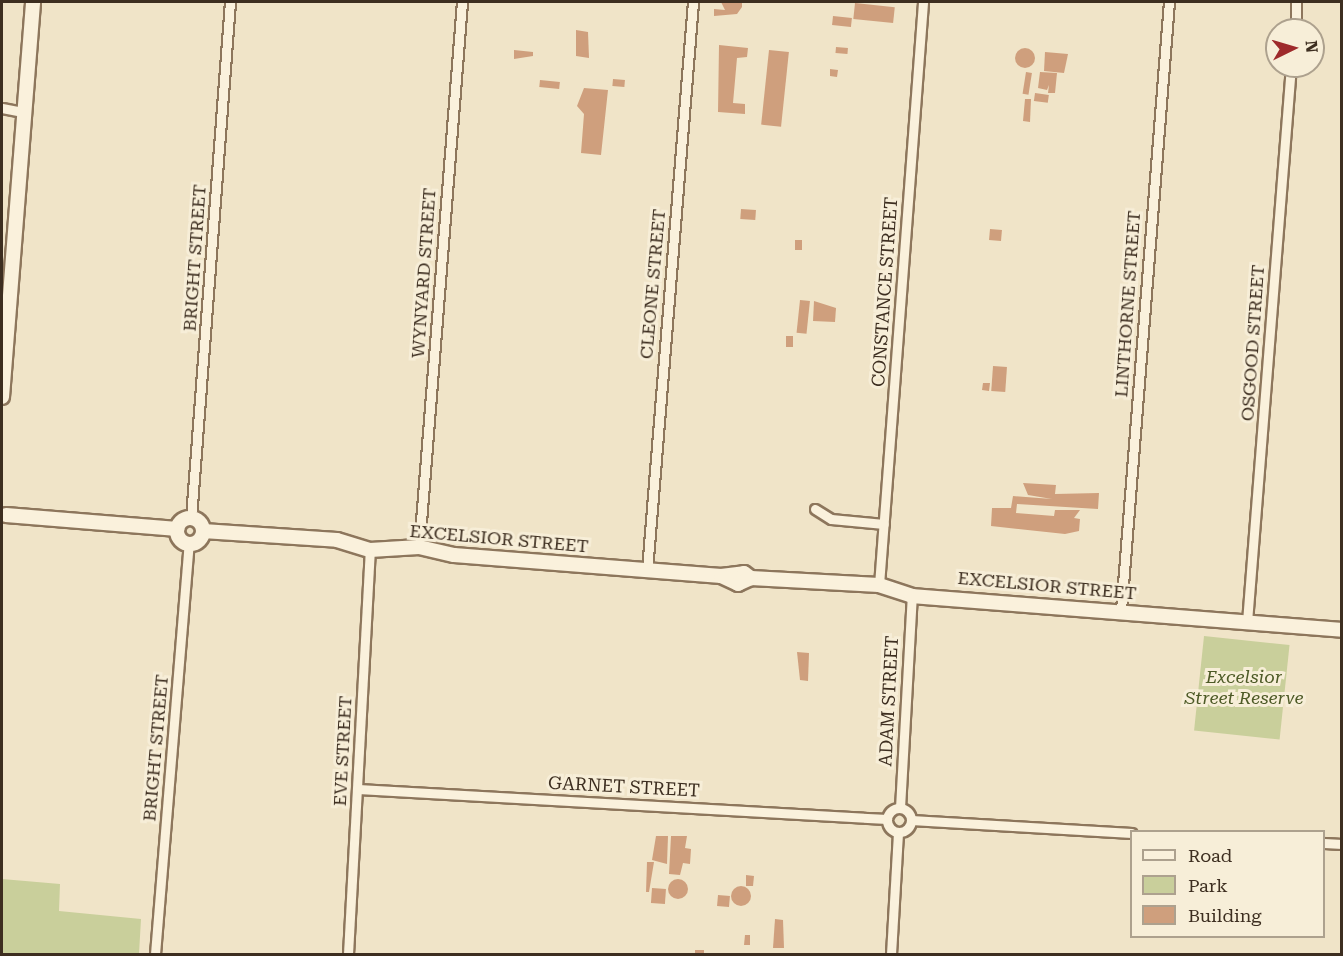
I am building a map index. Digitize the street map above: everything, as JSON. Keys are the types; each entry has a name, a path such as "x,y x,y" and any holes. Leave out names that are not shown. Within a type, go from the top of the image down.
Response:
{"street":[{"path":"2,397 3,341 33,2"},
{"name":"BRIGHT STREET","path":"191,518 230,2"},
{"name":"WYNYARD STREET","path":"419,547 462,2"},
{"name":"CLEONE STREET","path":"647,570 693,2"},
{"name":"CONSTANCE STREET","path":"879,585 923,2"},
{"name":"LINTHORNE STREET","path":"1121,610 1168,2"},
{"path":"1296,2 1296,18"},
{"name":"OSGOOD STREET","path":"1247,622 1290,78"},
{"path":"2,108 23,112"},
{"path":"815,509 831,519 884,524"},
{"path":"3,514 177,529 191,518 203,531 189,544 179,539 177,529"},
{"name":"EXCELSIOR STREET","path":"203,531 337,540 370,550 419,547 454,555 721,576 744,573 751,578 879,585 912,596 1121,610 1341,630"},
{"name":"BRIGHT STREET","path":"155,954 189,544"},
{"name":"EVE STREET","path":"348,954 370,550"},
{"name":"ADAM STREET","path":"900,808 912,596"},
{"name":"GARNET STREET","path":"358,789 887,819"},
{"path":"891,954 898,832 887,819 900,808 911,820 1130,833"},
{"path":"898,832 911,820"},
{"path":"1325,843 1341,844"}],"green space":[{"name":"Excelsior Street Reserve","path":"1204,636 1290,645 1280,739 1194,730"},
{"path":"2,879 60,884 59,911 141,919 139,954 2,954"}],"building":[{"path":"721,2 742,2 742,7 737,14 714,16 714,9 725,10"},
{"path":"855,3 895,7 893,23 853,19"},
{"path":"833,16 852,18 851,27 832,25"},
{"path":"576,30 588,32 589,58 576,56"},
{"path":"719,45 748,48 747,57 737,58 733,103 745,104 745,114 718,112"},
{"path":"836,47 848,48 847,54 835,53"},
{"path":"1025,48 1032,51 1035,58 1032,65 1025,68 1018,65 1015,58 1018,51"},
{"path":"514,50 533,52 533,56 514,59"},
{"path":"769,50 789,52 781,127 761,125"},
{"path":"1045,52 1068,54 1064,73 1044,71"},
{"path":"830,69 838,70 837,77 830,76"},
{"path":"1026,72 1032,73 1028,95 1023,94"},
{"path":"1040,72 1057,73 1055,93 1048,93 1049,85 1047,90 1038,88"},
{"path":"613,79 625,80 624,87 612,86"},
{"path":"540,80 560,82 559,89 539,87"},
{"path":"584,88 608,90 601,155 581,153 584,114 577,106"},
{"path":"1035,93 1049,95 1048,103 1034,101"},
{"path":"1025,99 1031,99 1030,122 1023,121"},
{"path":"741,209 756,210 755,220 740,219"},
{"path":"990,229 1002,230 1001,241 989,240"},
{"path":"795,240 802,240 802,250 795,250"},
{"path":"800,300 810,301 806,334 797,333"},
{"path":"814,301 836,308 835,322 813,321"},
{"path":"786,336 793,336 793,347 786,347"},
{"path":"993,366 1007,367 1005,392 991,391"},
{"path":"983,383 990,383 989,391 982,390"},
{"path":"1023,483 1056,485 1055,494 1099,493 1098,509 1017,504 1016,513 1054,516 1055,510 1080,510 1074,518 1080,519 1079,531 1065,534 991,526 992,508 1011,508 1013,496 1052,499 1028,495"},
{"path":"797,652 809,653 808,681 800,680"},
{"path":"656,836 668,836 667,864 652,860"},
{"path":"671,836 687,836 685,848 691,849 690,864 683,863 680,875 669,874"},
{"path":"647,862 654,862 649,892 646,892"},
{"path":"746,875 754,876 753,886 746,886"},
{"path":"674,879 682,879 688,885 688,893 682,899 674,899 668,893 668,885"},
{"path":"741,886 748,889 751,896 748,903 741,906 734,903 731,896 734,889"},
{"path":"652,888 666,889 665,904 651,903"},
{"path":"718,895 730,896 729,907 717,906"},
{"path":"775,919 783,920 784,948 773,948"},
{"path":"745,935 750,935 750,945 744,945"},
{"path":"695,950 704,950 704,954 695,954"}]}
